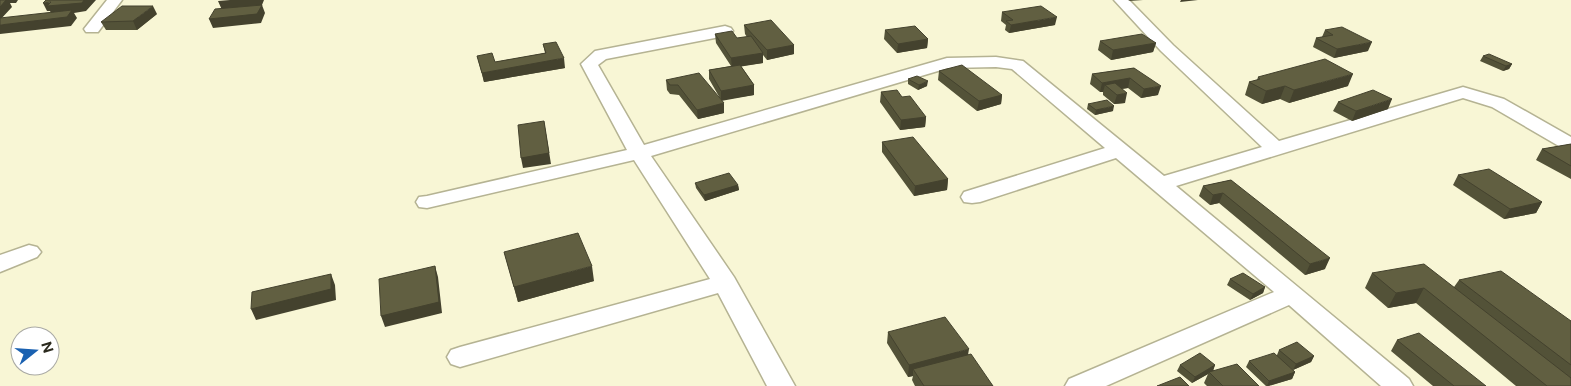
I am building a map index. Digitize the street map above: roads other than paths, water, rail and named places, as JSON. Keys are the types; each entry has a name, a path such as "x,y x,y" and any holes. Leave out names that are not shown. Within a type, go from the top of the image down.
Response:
{"street":[{"path":"92,28 115,0"},
{"path":"1121,0 1168,48 1275,148"},
{"path":"725,32 601,55 589,64 639,153 725,283 781,386"},
{"path":"427,202 639,153 947,63 996,62 1017,66 1292,294 1399,386"},
{"path":"1160,184 1463,92 1498,103 1571,144"},
{"path":"972,197 1044,176 1119,150"},
{"path":"0,264 28,252"},
{"path":"460,357 725,283"},
{"path":"1079,386 1292,294"}]}
